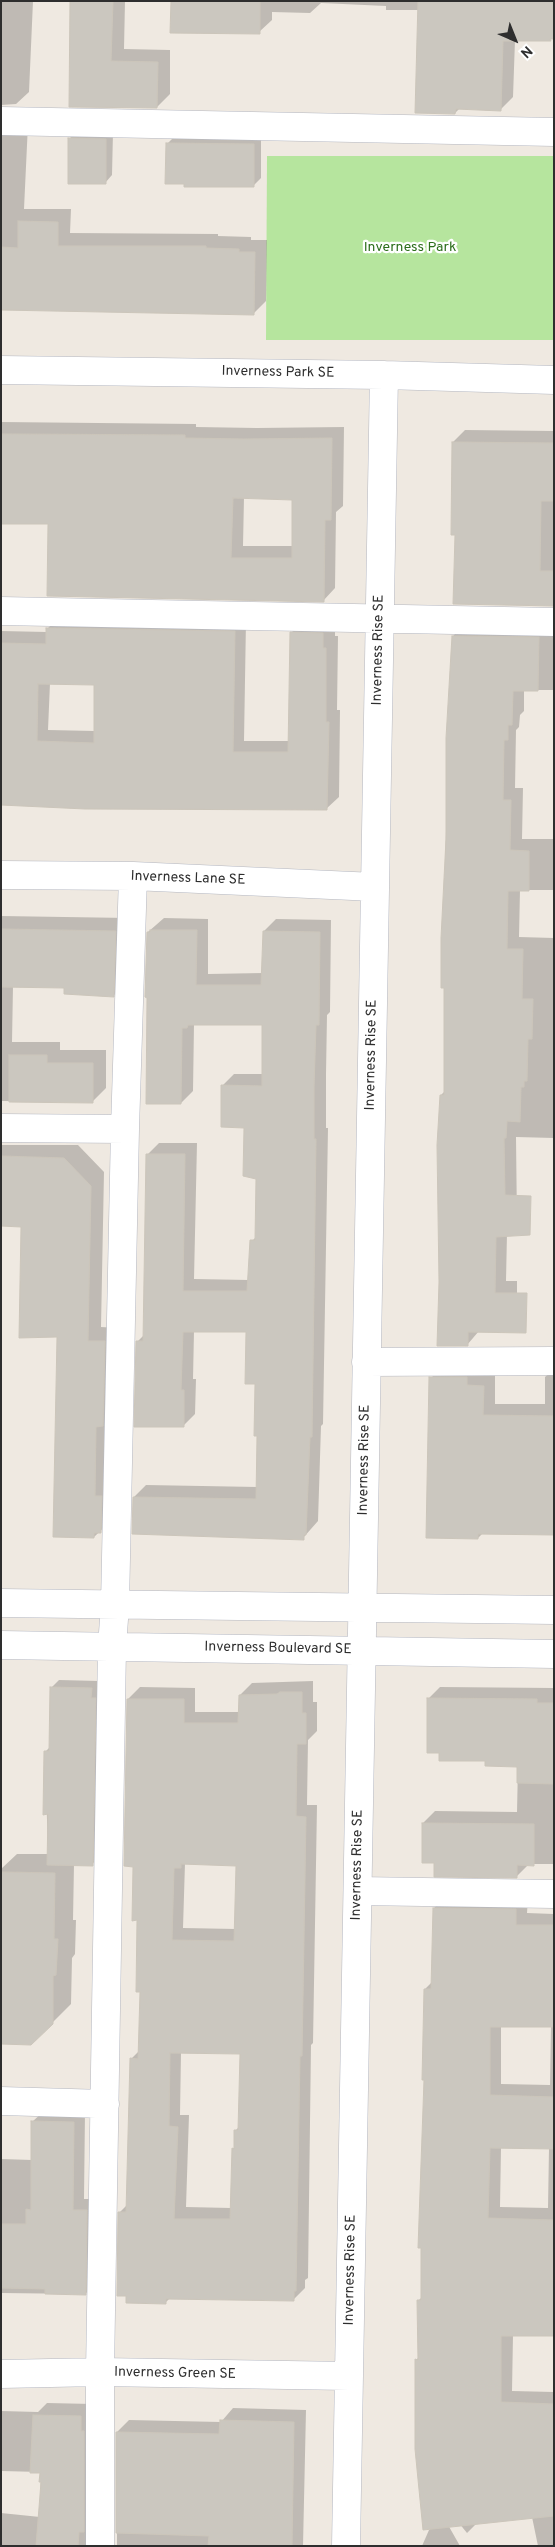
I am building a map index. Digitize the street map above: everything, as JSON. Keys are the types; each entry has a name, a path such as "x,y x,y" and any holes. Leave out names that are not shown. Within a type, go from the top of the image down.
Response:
{"street":[{"path":"1,121 554,132"},
{"name":"Inverness Park SE","path":"1,370 384,375 554,380"},
{"name":"Inverness Rise SE","path":"346,2546 384,375"},
{"path":"1,611 380,617 554,622"},
{"name":"Inverness Lane SE","path":"1,875 133,876 375,887"},
{"path":"100,2546 100,2372 112,1647 115,1605 125,1129 133,876"},
{"path":"1,1128 125,1129"},
{"path":"366,1362 554,1361"},
{"path":"1,1603 554,1610"},
{"name":"Inverness Boulevard SE","path":"1,1645 554,1654"},
{"path":"358,1891 554,1894"},
{"path":"1,2101 105,2104"},
{"name":"Inverness Green SE","path":"1,2374 100,2372 349,2376"}],"green space":[{"name":"Inverness Park","path":"267,156 554,156 554,340 266,340"}],"building":[{"path":"70,1 113,1 111,61 158,62 157,108 69,107"},
{"path":"171,1 260,1 260,34 170,33"},
{"path":"418,1 554,1 554,39 550,39 551,41 503,41 501,111 456,109 455,114 415,113"},
{"path":"68,138 106,139 106,184 68,184"},
{"path":"166,143 254,144 254,187 184,187 184,184 165,184"},
{"path":"18,221 58,222 58,246 206,246 206,248 239,249 239,252 255,252 254,315 1,310 1,247 18,248"},
{"path":"1,434 185,435 185,438 244,439 332,438 331,520 325,520 324,602 47,596 48,524 1,524","holes":["233,498 292,500 292,558 231,558"]},
{"path":"452,442 554,443 554,501 541,501 540,571 554,571 554,606 453,604 455,535 451,535"},
{"path":"46,628 235,631 233,752 288,752 290,632 323,633 323,648 326,648 326,722 329,722 327,810 85,809 1,805 1,643 46,644","holes":["38,684 94,685 94,743 37,741"]},
{"path":"452,636 539,637 538,691 513,691 512,725 508,725 508,740 504,740 503,800 511,800 510,850 529,851 529,891 508,891 507,949 523,949 522,999 533,999 532,1039 528,1039 527,1081 524,1081 524,1087 521,1087 520,1122 507,1121 506,1138 504,1138 505,1195 531,1196 530,1235 496,1237 495,1293 527,1293 526,1333 468,1332 468,1346 437,1346 439,1282 437,1145 440,1095 444,1095 444,988 441,988 441,938 446,839 446,738"},
{"path":"1,929 116,931 114,997 64,994 64,988 1,987"},
{"path":"150,930 197,930 196,985 261,985 263,931 320,932 319,1025 316,1025 314,1087 314,1139 316,1139 312,1437 310,1437 306,1535 304,1535 304,1540 132,1534 133,1497 256,1499 257,1436 254,1436 255,1384 245,1384 246,1332 183,1332 181,1390 184,1390 184,1427 134,1427 136,1341 143,1341 146,1154 185,1154 183,1291 247,1291 250,1240 255,1240 256,1179 243,1176 244,1128 221,1127 221,1085 262,1086 262,1025 188,1025 187,1028 182,1028 181,1104 146,1104 147,998 145,997 147,932 150,932"},
{"path":"9,1055 47,1055 47,1063 93,1063 93,1103 9,1102"},
{"path":"1,1156 64,1158 91,1186 88,1341 105,1341 103,1426 96,1427 95,1496 102,1496 101,1533 94,1533 94,1538 53,1537 57,1337 19,1338 21,1227 1,1226"},
{"path":"429,1377 467,1377 467,1385 484,1386 483,1415 554,1416 554,1535 478,1534 478,1539 426,1538"},
{"path":"50,1687 92,1688 91,1698 96,1698 93,1866 47,1865 48,1814 43,1815 44,1751 49,1751"},
{"path":"280,1692 302,1692 302,1713 306,1713 306,1744 297,1744 296,1816 306,1817 302,2056 300,2056 296,2291 294,2291 294,2301 166,2299 166,2304 126,2303 126,2296 117,2296 118,2212 126,2212 130,2058 138,2059 140,1992 136,1992 137,1920 132,1921 133,1867 124,1866 127,1699 184,1699 184,1723 238,1723 239,1695 277,1694","holes":["181,1864 236,1866 234,1941 172,1940 174,1868 181,1868","170,2053 240,2054 238,2130 234,2130 234,2149 232,2148 230,2219 174,2219 178,2127 169,2126"]},
{"path":"427,1698 537,1699 537,1703 554,1703 554,1784 517,1783 517,1767 485,1766 485,1761 439,1761 439,1753 427,1753"},
{"path":"422,1823 534,1824 534,1866 517,1865 517,1878 434,1877 434,1863 422,1863"},
{"path":"1,1872 55,1873 54,1939 58,1939 56,1975 53,1976 53,2024 31,2045 1,2044"},
{"path":"433,1908 516,1909 516,1925 554,1925 554,2027 490,2027 490,2095 554,2097 554,2149 490,2148 488,2218 554,2220 554,2336 501,2336 501,2402 554,2404 554,2516 423,2530 415,2449 415,2359 418,2360 417,2300 421,2300 421,2248 418,2248 424,2080 422,2080 424,1989 431,1989"},
{"path":"31,2121 74,2122 73,2210 87,2210 86,2295 45,2294 45,2289 1,2288 1,2224 26,2224 26,2209 31,2210"},
{"path":"33,2415 81,2416 81,2431 84,2431 84,2532 79,2532 78,2546 36,2546 41,2482 39,2482 40,2473 30,2473"},
{"path":"220,2420 294,2422 292,2546 208,2546 209,2536 116,2533 116,2432 219,2434"}]}
